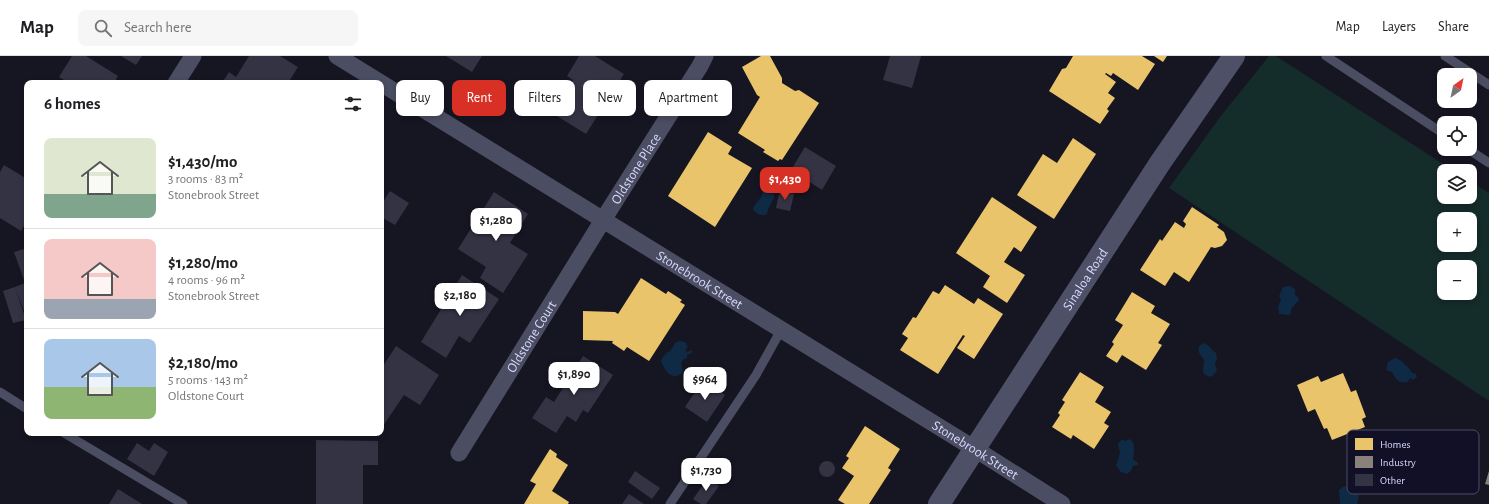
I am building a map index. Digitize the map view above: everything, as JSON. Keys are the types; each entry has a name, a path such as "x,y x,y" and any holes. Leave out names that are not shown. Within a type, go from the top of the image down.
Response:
{"street":[{"path":"178,80 193,56"},
{"name":"Stonebrook Street","path":"338,56 377,80"},
{"name":"Oldstone Place","path":"603,220 705,56"},
{"name":"Sinaloa Road","path":"939,504 1160,163 1234,56"},
{"name":"Stonebrook Street","path":"384,84 1062,504"},
{"name":"Oldstone Court","path":"459,453 603,220"}],"lane":[{"path":"1326,56 1437,129"},
{"path":"1445,56 1489,85"},
{"path":"1477,155 1489,163"},
{"path":"670,504 756,375 782,330"},
{"path":"0,392 24,408"},
{"path":"69,436 183,504"}],"green space":[{"path":"1269,56 1276,56 1443,164 1437,164 1437,204 1477,204 1477,185 1489,193 1489,401 1169,188 1220,117"}],"water":[{"path":"766,187 771,187 774,197 767,214 761,215 753,210"},
{"path":"1290,286 1295,289 1295,295 1299,300 1291,309 1291,313 1289,315 1279,314 1278,307 1281,300 1279,296 1283,287"},
{"path":"676,342 685,342 688,347 685,350 687,352 692,350 692,353 687,355 687,358 681,363 683,371 680,375 673,376 666,371 661,360"},
{"path":"1205,343 1216,353 1217,359 1215,364 1217,371 1211,377 1205,375 1203,372 1204,360 1198,350 1202,344"},
{"path":"1395,358 1405,364 1412,373 1416,374 1417,377 1413,380 1410,378 1408,382 1400,382 1392,372 1386,369 1388,362"},
{"path":"1123,439 1125,441 1130,439 1132,441 1134,448 1133,459 1138,463 1138,465 1133,466 1131,471 1127,474 1121,472 1116,466 1120,453 1118,444"},
{"path":"1344,486 1347,488 1347,494 1359,495 1357,504 1340,504 1339,490"}],"building: Homes":[{"path":"761,56 770,56 782,78 782,83 795,91 799,90 819,103 782,160 780,159 778,161 763,152 765,150 738,133 760,97 757,95 742,67"},
{"path":"1073,56 1142,56 1155,64 1138,90 1113,73 1111,76 1106,73 1105,74 1116,82 1108,93 1115,98 1107,109 1109,111 1100,124 1049,91 1062,69 1066,68"},
{"path":"1154,56 1167,56 1163,62"},
{"path":"708,132 732,147 728,154 752,168 715,227 668,196"},
{"path":"1073,138 1096,154 1054,219 1017,195 1043,154 1057,163"},
{"path":"992,197 1037,227 1021,252 1014,247 1004,262 1025,275 1007,303 983,287 990,276 956,253"},
{"path":"1192,207 1219,225 1217,227 1224,232 1227,240 1222,246 1215,248 1211,247 1189,282 1174,272 1165,286 1140,270 1160,239 1162,241 1175,222 1184,228 1186,224 1183,221"},
{"path":"641,278 666,294 668,291 682,300 680,302 685,305 649,361 627,347 624,351 612,343 613,341 583,340 583,311 615,312 618,314"},
{"path":"945,285 974,304 978,298 1003,314 974,359 957,348 965,336 963,335 938,374 900,350 908,338 902,334 913,317 916,318 933,291 939,294"},
{"path":"1132,292 1155,306 1151,313 1170,324 1158,343 1162,345 1146,370 1122,355 1117,363 1106,356 1114,344 1112,342 1123,325 1115,320"},
{"path":"1080,372 1104,387 1095,402 1111,412 1104,423 1109,426 1094,449 1073,435 1071,439 1052,427 1060,415 1058,413 1065,402 1062,400"},
{"path":"1343,373 1351,392 1356,390 1366,417 1362,419 1365,427 1357,430 1347,430 1347,434 1332,440 1327,428 1324,429 1315,409 1308,412 1297,385 1318,376 1321,382"},
{"path":"865,426 900,449 888,468 891,470 869,504 845,504 838,500 854,476 842,468 849,458 846,456"},
{"path":"550,449 557,454 556,457 568,465 552,491 569,502 568,504 524,504 536,484 530,481"}],"building: Industry":[{"path":"1489,471 1489,485 1485,484"}],"building: Other":[{"path":"72,56 86,56 118,76 116,80 64,80 59,77"},
{"path":"121,56 142,56 136,65"},
{"path":"249,56 280,56 298,67 290,80 224,80 229,72 236,77"},
{"path":"446,56 482,56 472,72"},
{"path":"579,56 595,56 624,74 620,80 583,80 583,116 597,116 586,134 557,116 575,116 575,80 567,76"},
{"path":"890,56 921,56 912,88 883,80"},
{"path":"805,147 836,166 822,190 791,170"},
{"path":"4,165 24,177 24,226 21,231 0,218 0,172"},
{"path":"780,190 794,194 790,211 776,208"},
{"path":"390,191 409,203 395,225 384,219 384,200"},
{"path":"494,192 528,214 510,243 528,254 503,293 480,278 486,267 458,249"},
{"path":"24,249 24,280 14,252"},
{"path":"462,275 499,299 470,343 459,336 446,358 421,342"},
{"path":"24,283 24,311 15,287"},
{"path":"15,287 24,314 24,320 13,323 3,291"},
{"path":"396,346 439,375 420,405 404,395 384,425 384,364"},
{"path":"583,356 613,375 588,413 583,410 576,422 567,416 556,433 532,418 546,397 554,402"},
{"path":"703,380 725,395 707,422 685,407"},
{"path":"316,440 378,441 378,465 363,465 363,504 316,504"},
{"path":"137,443 149,451 154,443 168,452 154,476 127,459"},
{"path":"824,461 830,461 835,466 833,475 830,477 824,477 819,472 819,466"},
{"path":"635,471 660,488 652,499 628,482"},
{"path":"708,478 719,486 706,504 701,504 693,499"},
{"path":"118,489 142,504 109,504"},
{"path":"629,494 644,504 622,504"}]}
